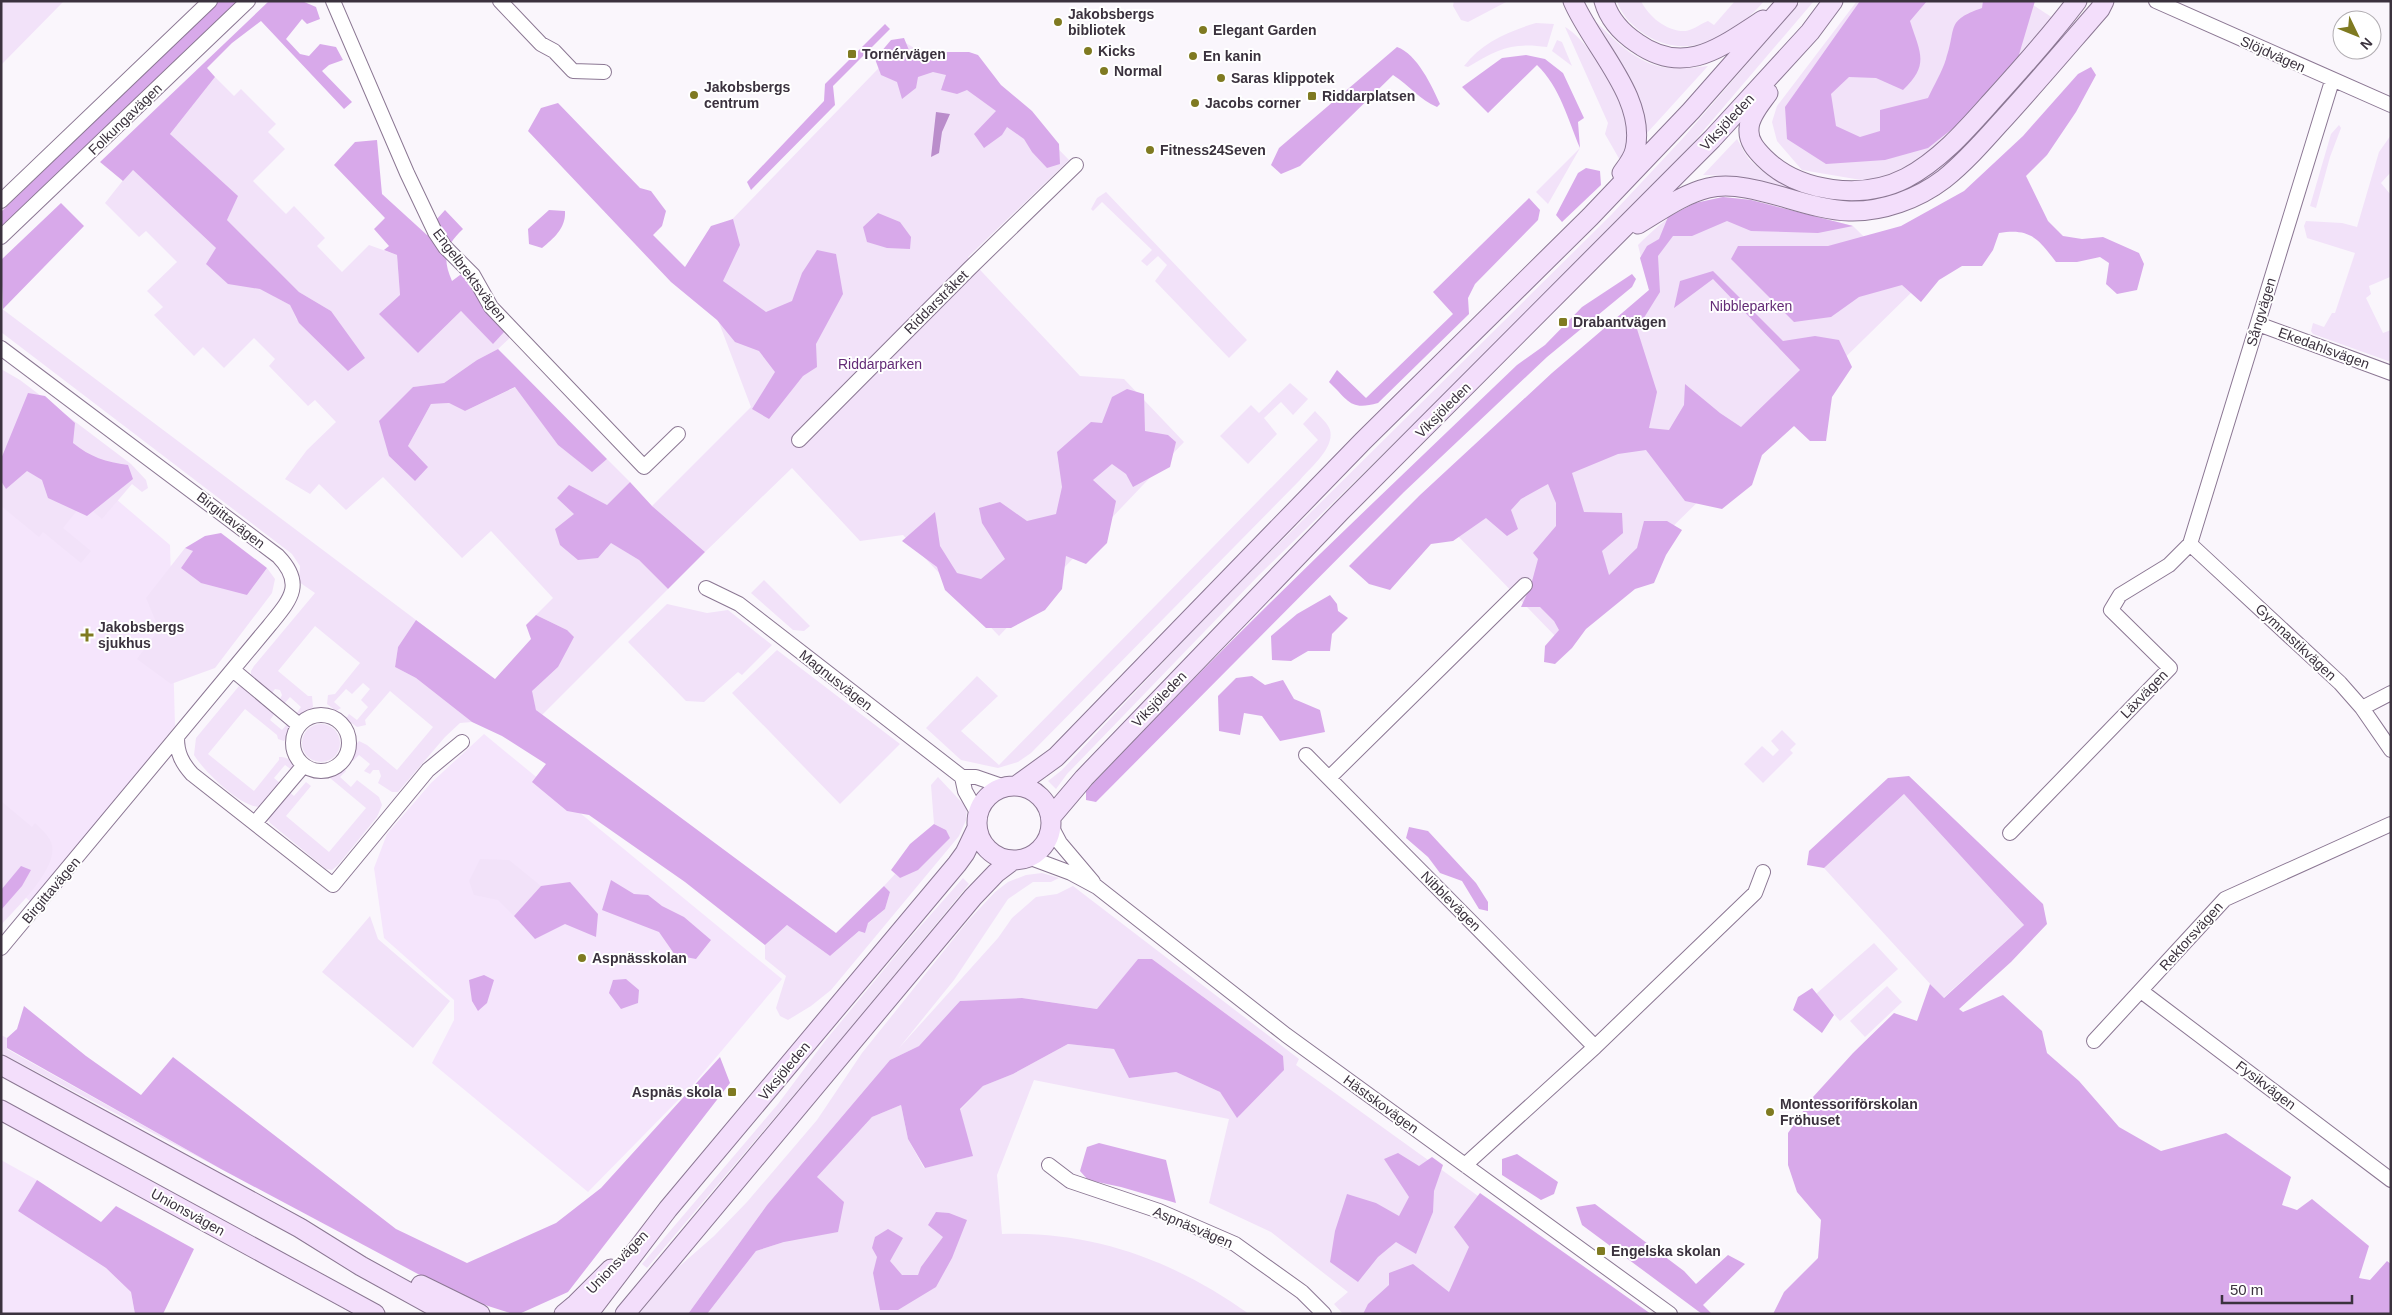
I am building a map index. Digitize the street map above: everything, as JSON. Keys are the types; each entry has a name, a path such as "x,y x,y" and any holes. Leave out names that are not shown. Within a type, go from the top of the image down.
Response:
{"main road":[{"path":"1573,1 1626,95 1636,126 1635,151 1631,161 1590,217"},
{"path":"1604,1 1612,19 1632,40 1659,56 1685,59 1698,57 1714,50 1785,4"},
{"name":"Viksjöleden","path":"1051,822 1084,778 1341,511 1712,139 1810,32 1833,1"},
{"path":"1810,32 1754,113 1748,129 1752,145 1774,167 1800,182 1834,189 1871,189 1905,179 1920,170 1946,149 2039,49 2077,1"},
{"path":"1617,236 1686,196 1709,188 1735,186 1824,209 1850,211 1897,204 1922,192 1943,179 1966,159 2024,97 2100,9 2104,1"},
{"path":"1021,859 1003,858 990,850 980,838 978,821 985,801 995,791 1011,786 1056,757 1363,441 1590,217 1691,111 1785,4"},
{"path":"625,1314 643,1289 973,897 996,873 1040,850 1048,839 1051,822 1043,799 1026,788 1011,786"},
{"name":"Viksjöleden","path":"588,1314 668,1209 957,864 978,821"},
{"path":"1,1065 300,1228 361,1266 448,1314"},
{"name":"Unionsvägen","path":"1,1110 375,1314"},
{"name":"Unionsvägen","path":"564,1314 590,1291 668,1209"},
{"path":"300,1228 365,1256 480,1314"}],"street":[{"name":"Folkungavägen","path":"1,201 210,1"},
{"name":"Folkungavägen","path":"1,237 248,1"},
{"name":"Engelbrektsvägen","path":"333,1 407,173 435,232 445,247 473,275 491,307 644,467 678,434"},
{"path":"500,1 541,44 554,51 573,71 604,72"},
{"name":"Slöjdvägen","path":"2156,1 2391,106"},
{"name":"Sångvägen","path":"2190,544 2332,81"},
{"name":"Riddarstråket","path":"799,440 969,269 1076,165"},
{"name":"Ekedahlsvägen","path":"2258,324 2391,373"},
{"name":"Birgittavägen","path":"1,348 211,504 286,565 294,587 290,599 233,670 1,948"},
{"name":"Gymnastikvägen","path":"2190,544 2340,683 2362,708 2391,750"},
{"name":"Läxvägen","path":"2010,834 2170,668 2111,610 2120,595 2168,565 2190,544"},
{"path":"1329,778 1525,585"},
{"name":"Magnusvägen","path":"706,588 739,604 962,778"},
{"path":"233,670 299,724"},
{"path":"2362,708 2391,693"},
{"path":"323,715 334,718 347,732 349,741 348,751 334,768 316,770 304,765 295,755 294,735 299,724 313,716 323,715"},
{"path":"177,738 177,751 192,774 333,885 428,770 462,742"},
{"name":"Nibblevägen","path":"1306,755 1595,1047"},
{"path":"256,823 304,765"},
{"path":"978,821 965,791 962,778 976,777 1011,786"},
{"name":"Hästskovägen","path":"1051,822 1060,843 1097,886 1286,1035 1670,1314"},
{"name":"Rektorsvägen","path":"2094,1041 2225,899 2391,824"},
{"name":"Hästskovägen","path":"1021,859 1071,873 1097,886"},
{"path":"1465,1165 1595,1047 1755,893 1763,872"},
{"name":"Fysikvägen","path":"2140,991 2391,1180"},
{"name":"Aspnäsvägen","path":"1049,1165 1070,1181 1158,1211 1235,1244 1302,1292 1324,1314"}],"shaded area":[{"path":"219,1 238,1 1,228 1,212"},
{"path":"269,1 302,1 316,7 320,19 307,24 302,19 286,39 300,54 309,56 320,44 336,47 343,60 329,65 322,71 352,102 344,109 261,21 232,43 207,68 215,77 170,134 238,196 227,220 299,292 331,311 365,358 348,371 299,323 290,305 260,289 228,284 206,264 216,248 133,170 123,181 100,162"},
{"path":"1860,1 1927,1 1910,21 1919,50 1920,65 1917,73 1903,90 1876,78 1849,77 1831,94 1836,126 1860,137 1880,131 1880,110 1928,98 1944,64 1954,26 1962,17 1982,8 1983,1 2035,1 2018,58 1961,122 1928,148 1885,160 1826,164 1787,139 1785,107"},
{"path":"885,24 890,29 833,86 835,105 751,190 747,182 824,101 825,84"},
{"path":"904,38 911,55 934,60 946,52 969,52 978,55 1001,85 1032,111 1059,144 1060,164 1047,168 1032,152 1024,139 1007,127 1002,135 984,148 974,134 996,111 967,90 957,94 941,90 946,75 933,72 918,77 916,88 902,99 897,82 881,75 875,59 891,40"},
{"path":"1397,47 1411,56 1423,71 1440,104 1437,107 1393,75 1300,166 1281,174 1271,165 1279,148"},
{"path":"1526,55 1545,59 1563,73 1584,118 1578,122 1580,148 1558,94 1552,83 1537,65 1488,113 1462,87 1502,58"},
{"path":"2091,67 2096,75 2076,112 2047,155 2026,176 2048,221 2063,236 2082,239 2103,237 2139,253 2144,264 2137,290 2117,294 2106,284 2109,263 2100,257 2077,262 2056,262 2033,237 2019,232 1999,233 1993,250 1982,266 1962,266 1939,280 1921,302 1902,285 1859,297 1831,317 1794,322 1731,259 1738,246 1828,246 1901,226 1964,191 2023,136 2078,74"},
{"path":"558,103 640,188 651,191 666,211 662,226 653,235 685,267 711,226 733,219 740,245 723,281 766,312 792,301 802,273 817,250 836,254 843,294 816,344 817,367 803,376 769,419 752,409 775,372 759,351 735,342 717,320 671,282 528,131 541,108"},
{"path":"936,112 950,114 942,132 939,153 931,157"},
{"path":"377,140 382,194 427,235 435,237 436,220 445,210 463,229 449,247 446,259 447,266 452,281 460,275 478,272 487,294 481,304 493,309 505,331 493,344 461,311 418,353 379,314 400,295 397,255 384,250 389,246 374,229 385,218 334,165 355,142"},
{"path":"1586,168 1600,171 1601,185 1562,222 1556,215 1578,173"},
{"path":"1723,197 1751,200 1853,226 1818,233 1751,231 1727,221 1692,236 1673,236 1658,256 1660,292 1637,329 1657,392 1649,428 1669,430 1684,405 1685,384 1720,413 1741,427 1800,370 1713,279 1674,308 1680,281 1713,271 1783,341 1815,336 1839,340 1852,367 1832,397 1826,441 1810,441 1794,426 1762,455 1752,485 1722,509 1685,501 1646,450 1618,454 1572,473 1584,512 1622,513 1623,533 1602,551 1609,575 1637,548 1644,521 1667,521 1682,530 1666,555 1654,583 1635,589 1586,629 1572,648 1555,664 1544,662 1545,646 1559,630 1554,621 1540,607 1521,607 1531,585 1538,559 1533,553 1556,526 1556,503 1548,484 1521,499 1511,510 1518,529 1507,536 1486,518 1453,541 1431,544 1390,590 1369,584 1349,566 1419,496 1552,373 1649,290 1640,258 1647,246 1659,239 1668,217 1695,203"},
{"path":"1529,198 1540,210 1538,220 1475,284 1468,298 1469,314 1378,403 1361,406 1350,403 1329,382 1337,370 1366,398 1453,314 1433,292"},
{"path":"61,203 84,226 3,309 1,260"},
{"path":"549,210 565,211 564,223 555,236 542,248 529,244 528,229"},
{"path":"878,213 900,222 911,237 910,249 887,248 867,242 863,227"},
{"path":"1632,274 1636,279 1632,287 1547,357 1404,492 1096,802 1086,800 1086,791 1138,736 1353,522 1517,365 1545,345 1582,307"},
{"path":"498,349 607,459 592,472 558,445 515,387 465,411 449,403 431,404 408,446 428,467 415,481 389,456 379,421 413,387 444,383 477,360"},
{"path":"1127,389 1144,394 1145,431 1168,435 1176,442 1170,467 1133,487 1126,474 1112,464 1093,480 1116,501 1107,543 1086,564 1066,556 1062,589 1045,610 1011,628 986,628 945,590 937,567 902,541 935,512 940,546 957,573 981,579 1005,559 982,523 979,508 1000,502 1027,521 1056,514 1062,487 1057,452 1091,422 1102,423 1112,397"},
{"path":"28,393 45,396 75,423 73,443 79,448 99,458 128,465 133,479 87,516 48,498 42,480 27,471 6,489 1,481 1,459"},
{"name":"Jakobsbergs sjukhus","path":"1,401 170,545 175,726 31,902 1,877"},
{"path":"630,482 652,506 705,552 668,589 639,560 611,543 598,558 578,560 560,545 555,529 574,514 557,498 569,485 607,505"},
{"path":"221,533 267,568 247,595 201,583 181,568 193,551 185,548 205,536"},
{"path":"1330,595 1337,604 1338,611 1348,618 1332,634 1330,651 1308,651 1291,661 1272,660 1271,636 1297,614"},
{"path":"536,615 567,630 574,637 558,667 532,691 536,710 836,933 884,886 890,892 885,909 868,923 865,933 859,931 830,956 787,925 765,945 685,882 589,815 567,811 532,782 546,764 502,736 472,722 416,678 395,667 398,647 416,620 495,679 531,639 526,625"},
{"path":"1252,676 1265,685 1283,680 1294,699 1320,710 1325,732 1280,741 1262,716 1244,713 1240,735 1219,731 1218,696 1236,678"},
{"name":"Aspnässkolan","path":"484,734 782,979 692,1086 588,1192 432,1063 454,1020 454,1000 384,938 374,868 387,834 431,783"},
{"path":"1909,776 2043,904 2047,924 2011,962 1959,1009 1963,1012 2003,995 2042,1031 2047,1053 2079,1081 2119,1127 2161,1151 2226,1133 2291,1177 2282,1205 2297,1210 2312,1199 2369,1246 2359,1278 2370,1280 2387,1261 2391,1264 2391,1314 1773,1314 1784,1292 1818,1258 1821,1220 1797,1192 1788,1165 1788,1133 1813,1097 1853,1053 1894,1013 1917,1021 1930,984 1944,998 2024,925 1904,794 1824,868 1807,865 1809,851 1888,778"},
{"path":"934,824 946,830 950,838 918,870 900,878 891,870 910,844"},
{"path":"1409,827 1428,831 1476,883 1488,902 1488,911 1479,909 1462,881 1440,873 1428,857 1406,838"},
{"path":"21,866 31,870 22,886 1,910 1,890"},
{"path":"611,880 634,894 648,895 662,906 684,917 711,940 696,959 675,955 659,932 602,910"},
{"path":"570,882 598,914 596,937 565,924 535,939 514,916 541,886"},
{"path":"1138,959 1152,959 1283,1056 1284,1070 1237,1118 1220,1092 1176,1072 1129,1078 1114,1049 1068,1044 1013,1074 983,1086 960,1109 973,1156 925,1168 908,1139 901,1105 872,1117 817,1177 844,1202 838,1232 784,1242 756,1251 707,1314 688,1314 767,1205 890,1060 919,1046 960,1001 1022,998 1097,1009"},
{"path":"484,975 494,980 487,1003 478,1011 472,1001 469,980"},
{"path":"626,979 639,990 638,1003 621,1009 609,993 613,980"},
{"path":"1812,988 1834,1015 1822,1033 1793,1010 1798,997"},
{"path":"24,1006 86,1056 141,1095 173,1057 396,1229 467,1263 556,1223 601,1188 720,1057 730,1083 568,1292 519,1314 513,1314 463,1298 221,1169 7,1048 7,1038 17,1029"},
{"path":"1099,1143 1166,1160 1176,1203 1121,1187 1088,1180 1080,1171 1087,1147"},
{"path":"1398,1153 1419,1166 1432,1157 1443,1165 1434,1191 1433,1212 1416,1254 1396,1242 1378,1257 1358,1282 1330,1262 1335,1231 1347,1194 1376,1203 1399,1216 1409,1197 1384,1159"},
{"path":"1517,1154 1558,1182 1554,1194 1541,1200 1502,1175 1502,1159"},
{"path":"1,1160 37,1180 18,1211 106,1268 131,1292 135,1314 1,1314"},
{"path":"37,1180 101,1222 116,1206 194,1249 163,1314 135,1314 131,1292 106,1268 18,1211"},
{"path":"1480,1193 1651,1314 1363,1314 1368,1304 1389,1285 1389,1273 1413,1264 1449,1292 1469,1247 1454,1227"},
{"path":"1595,1204 1684,1271 1696,1284 1728,1255 1745,1264 1703,1305 1712,1314 1702,1314 1582,1225 1576,1207"},
{"path":"936,1212 949,1213 967,1220 952,1258 936,1287 898,1310 880,1310 873,1273 877,1257 872,1248 875,1237 888,1229 903,1238 890,1261 902,1275 918,1275 921,1267 943,1237 928,1225"}],"green space":[{"path":"1,1 64,1 1,65"},
{"path":"1454,1 1508,1 1468,22 1461,20 1453,6"},
{"path":"1617,1 1641,1 1649,13 1659,22 1672,29 1686,31 1708,21 1714,25 1735,1 1764,1 1738,26 1707,42 1690,46 1657,41 1640,31 1626,18"},
{"path":"1801,1 1814,1 1692,144 1620,222 1259,575 1067,774 1056,789 1048,781 1062,770 1219,603 1611,215 1684,137"},
{"path":"1857,1 2035,1 2033,5 2053,18 1961,122 1912,167 1867,181 1802,170 1777,141 1772,122 1777,106"},
{"path":"1594,20 1629,52 1650,63 1661,67 1677,68 1708,66 1647,133 1644,118 1633,88"},
{"path":"2072,22 2077,26 1977,139 1946,165 1915,187 1883,201 1851,205 1745,179 1703,175 1737,139 1749,159 1762,171 1796,190 1816,196 1855,200 1874,199 1898,192 1935,169"},
{"path":"1536,23 1554,24 1547,47 1524,45 1506,48 1468,67 1464,66 1487,44"},
{"path":"1565,27 1584,44 1594,57 1613,85 1620,100 1628,124 1627,143 1621,162 1605,134 1608,123"},
{"path":"1557,40 1562,42 1572,66 1552,51"},
{"name":"Riddarparken","path":"904,42 923,53 967,55 1069,160 968,257 1080,376 1124,379 1184,442 999,636 903,535 860,541 792,468 705,552 652,506 751,407 718,320 685,268"},
{"path":"215,77 234,96 241,89 276,124 268,132 285,149 253,181 286,214 294,206 325,238 317,246 342,272 369,245 397,255 400,295 418,353 461,311 493,343 505,331 512,336 498,349 477,360 444,383 413,387 389,456 415,481 408,446 431,404 449,403 465,411 516,387 558,445 592,471 607,459 630,482 607,505 610,542 639,560 668,589 542,715 536,710 531,691 558,667 567,630 536,615 553,598 491,531 462,558 383,477 346,510 319,484 310,494 285,479 307,450 336,422 315,400 308,406 269,366 275,359 254,338 224,368 203,347 194,356 154,315 163,307 147,291 177,262 146,231 139,237 105,203 132,169 216,248 250,272 275,297 290,305 297,320 331,311 299,292 227,220 237,196 170,134"},
{"path":"2339,125 2341,128 2330,157 2316,208 2310,206 2331,134"},
{"path":"2391,135 2391,172 2381,183 2391,195 2391,274 2390,277 2369,286 2371,294 2366,298 2383,333 2391,330 2391,362 2313,334 2311,331 2313,323 2324,327 2332,313 2335,313 2355,253 2307,238 2304,226 2306,221 2342,223 2357,227 2379,152"},
{"path":"1580,148 1548,204 1536,192"},
{"path":"1106,192 1247,340 1229,358 1155,281 1167,265 1158,256 1147,266 1141,261 1152,250 1102,202 1093,211 1091,209 1097,198"},
{"name":"Nibbleparken","path":"1723,197 1751,200 1853,226 1916,288 1558,639 1419,496 1552,373 1649,290 1638,245 1658,226 1676,213 1696,204"},
{"path":"1,308 416,620 398,647 395,667 416,678 472,722 460,723 445,737 398,792 392,792 378,783 381,776 379,770 373,770 370,774 364,771 370,764 359,755 353,761 350,758 351,750 359,741 367,745 397,770 433,727 390,691 365,720 366,725 357,727 346,719 349,714 357,720 368,707 361,700 370,689 363,683 352,694 346,689 334,702 341,708 336,711 327,704 328,695 335,694 360,663 315,626 278,671 308,696 312,696 313,707 301,717 296,714 301,707 290,697 284,704 280,699 282,695 280,690 275,689 272,693 251,676 254,666 315,593 299,582 300,566 292,554 1,332"},
{"path":"1,369 20,380 131,464 146,480 148,488 142,492 132,484 102,519 83,503 63,528 91,551 81,563 43,532 39,537 1,506"},
{"path":"1290,383 1308,399 1293,415 1281,402 1264,418 1277,434 1248,464 1220,436 1251,405 1259,413"},
{"path":"1315,411 1326,422 1331,437 1321,457 1031,753 1018,762 998,768 961,760 926,728 977,676 998,696 961,731 999,765 1318,440 1303,424"},
{"path":"185,548 194,551 247,595 267,568 275,579 272,593 215,668 171,684 137,659 159,629 146,598"},
{"path":"764,580 810,626 804,631 793,630 751,593"},
{"path":"667,604 707,613 728,610 772,645 742,675 738,672 704,702 686,701 628,642"},
{"path":"777,650 900,744 840,804 732,693"},
{"path":"239,686 246,689 275,713 270,720 282,730 288,723 293,727 284,741 278,739 277,735 245,709 208,754 254,791 279,760 279,757 290,760 294,766 292,770 285,765 274,778 281,784 260,807 233,795 206,770 194,755 196,738"},
{"path":"321,724 335,729 340,743 335,757 321,762 307,757 302,743 307,729"},
{"path":"1782,730 1796,744 1790,750 1793,753 1763,783 1744,764 1762,746 1773,756 1779,750 1771,741"},
{"path":"343,767 346,771 340,777 351,787 357,780 379,797 382,805 377,817 332,870 326,869 270,823 267,817 287,790 294,796 306,782 311,786 286,816 329,852 366,808 330,778 338,769"},
{"path":"938,777 967,808 966,820 959,836 831,990 811,1006 788,1020 780,1016 776,1008 786,976 765,959 765,945 787,925 830,956 885,909 890,892 884,886 895,874 900,878 946,830 934,824 931,785"},
{"path":"1904,794 2024,925 1943,998 1824,868"},
{"path":"1,801 32,827 35,823 51,842 52,855 42,877 34,888 1,925"},
{"path":"480,859 509,860 541,886 514,916 498,900 474,895 469,881"},
{"path":"1042,873 1059,878 1051,882 1033,882 1008,899 954,980 899,1048 998,938 1012,918 1036,897 1057,894 1073,886 1299,1059 1296,1065 1642,1314 1343,1314 1334,1304 1348,1292 1271,1232 1209,1203 1229,1119 1034,1080 997,1175 1002,1234 1036,1234 1069,1238 1101,1244 1132,1253 1192,1279 1221,1295 1249,1314 707,1314 756,1251 784,1242 817,1177 872,1117 901,1105 908,1139 924,1168 972,1156 960,1110 983,1086 1013,1074 1068,1044 1114,1049 1129,1078 1176,1072 1220,1092 1238,1117 1283,1056 1152,959 1138,959 1098,1009 1022,998 960,1001 919,1046 890,1060 767,1205 688,1314 639,1314 674,1271 714,1236 747,1202 817,1120 862,1053 967,922 995,892 1008,882 1026,875"},
{"path":"963,878 969,884 837,1044 647,1268 642,1264 778,1104 825,1041 910,938"},
{"path":"370,916 378,939 450,1001 413,1048 322,972"},
{"path":"1874,943 1898,969 1840,1021 1816,994"},
{"path":"1887,986 1902,1002 1865,1037 1850,1021"},
{"path":"1,1035 7,1038 7,1049 221,1169 1,1053"}],"place":[{"name":"Jakobsbergs bibliotek","path":"1058,22"},
{"name":"Elegant Garden","path":"1203,30"},
{"name":"Kicks","path":"1088,51"},
{"name":"Tornérvägen","path":"852,54"},
{"name":"En kanin","path":"1193,56"},
{"name":"Normal","path":"1104,71"},
{"name":"Saras klippotek","path":"1221,78"},
{"name":"Jakobsbergs centrum","path":"694,95"},
{"name":"Riddarplatsen","path":"1312,96"},
{"name":"Jacobs corner","path":"1195,103"},
{"name":"Fitness24Seven","path":"1150,150"},
{"name":"Drabantvägen","path":"1563,322"},
{"name":"Jakobsbergs sjukhus","path":"87,635"},
{"name":"Aspnässkolan","path":"582,958"},
{"name":"Aspnäs skola","path":"732,1092"},
{"name":"Montessoriförskolan Fröhuset","path":"1770,1112"},
{"name":"Engelska skolan","path":"1601,1251"}]}
